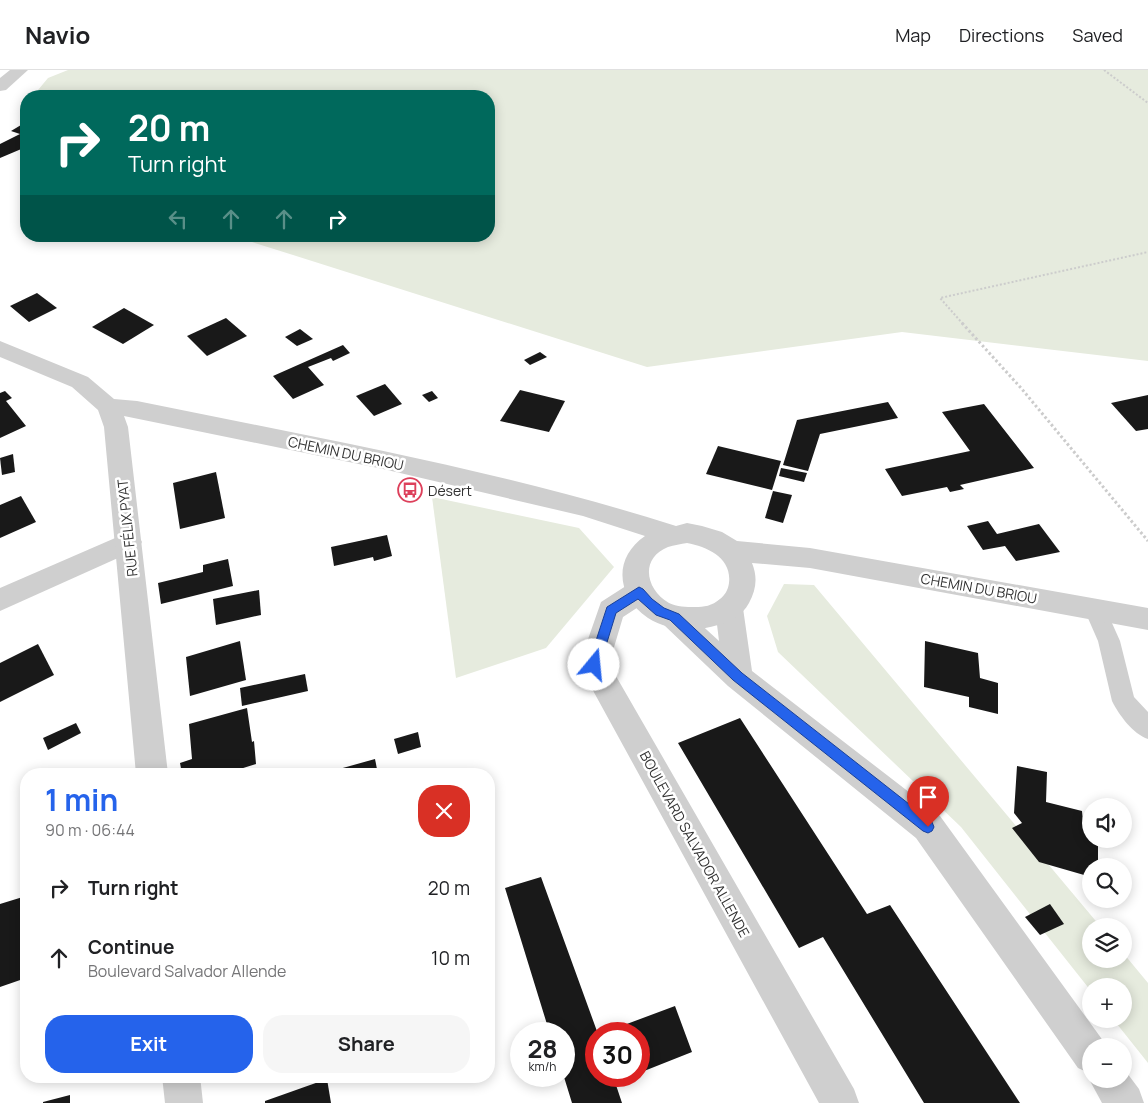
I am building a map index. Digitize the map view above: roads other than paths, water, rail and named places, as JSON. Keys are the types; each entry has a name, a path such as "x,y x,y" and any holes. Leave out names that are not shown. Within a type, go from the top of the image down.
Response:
{"street":[{"path":"0,86 20,70"},
{"name":"RUE FÉLIX PYAT","path":"0,348 80,382 108,406 116,427 151,768"},
{"name":"CHEMIN DU BRIOU","path":"108,406 147,411 383,460 584,507 671,534"},
{"name":"CHEMIN DU BRIOU","path":"584,507 642,550"},
{"path":"671,534 703,535 731,551 739,562 744,576 743,588 738,598 729,608 714,616 694,619 674,617 660,611 639,592 634,577 635,563 642,550 655,540 671,534"},
{"path":"0,600 129,542"},
{"name":"CHEMIN DU BRIOU","path":"731,551 810,558 1148,619"},
{"name":"CHEMIN DU BRIOU","path":"744,576 810,558"},
{"name":"BOULEVARD SALVADOR ALLENDE","path":"639,592 611,610 594,665 840,1103"},
{"path":"729,608 738,677"},
{"path":"674,617 738,677 928,827 1082,1042"},
{"path":"182,1083 184,1103"},
{"path":"1114,1088 1125,1103"}],"lane":[{"path":"1096,609 1109,641 1124,701 1148,729"}],"place":[{"name":"Désert","path":"410,490"}]}
